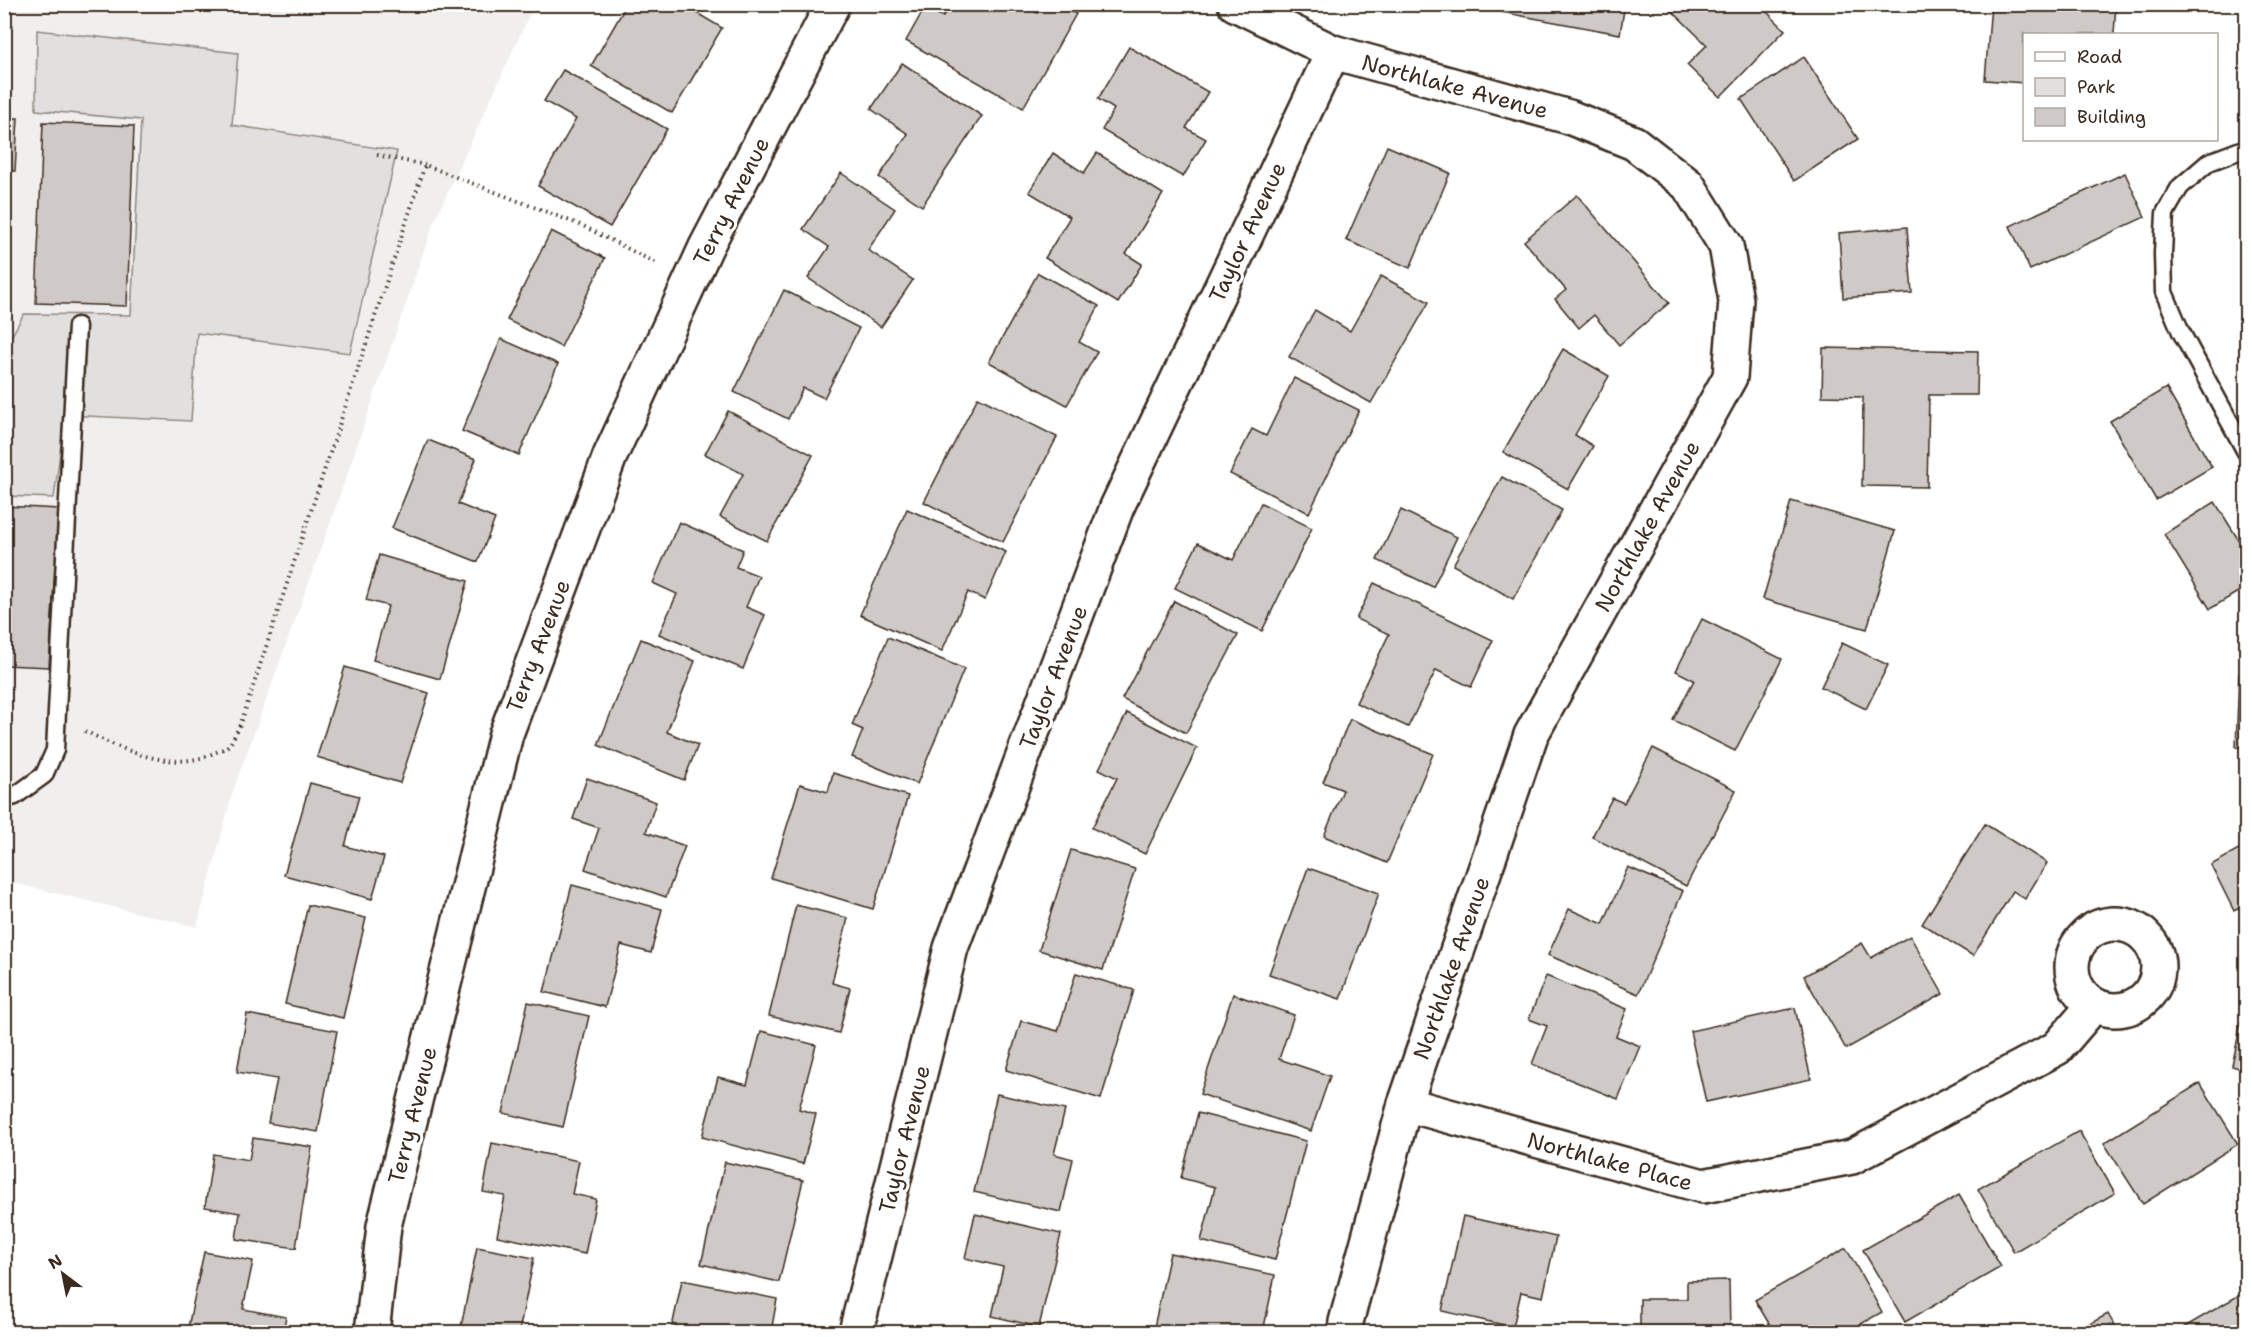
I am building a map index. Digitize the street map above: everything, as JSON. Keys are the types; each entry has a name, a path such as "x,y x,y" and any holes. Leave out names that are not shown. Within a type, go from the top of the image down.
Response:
{"street":[{"name":"Terry Avenue","path":"372,1332 384,1226 506,734 610,456 706,247 833,4"},
{"name":"Northlake Avenue","path":"1235,4 1333,52 1569,117 1634,143 1688,185 1726,246 1736,300 1730,377 1531,735 1405,1104 1345,1332"},
{"name":"Taylor Avenue","path":"856,1332 955,937 1117,507 1333,52"},
{"name":"Northlake Place","path":"1405,1104 1703,1186 1852,1157 2057,1048 2094,1005"}],"lane":[{"path":"2247,148 2210,162 2180,187 2165,213 2163,253 2164,292 2181,332 2247,452"},
{"path":"4,799 15,796 44,775 55,750 77,326"}],"path":[{"path":"377,155 424,165 583,226 691,280"},
{"path":"57,712 83,730 119,748 150,757 182,760 207,756 229,746 241,723 424,165"}],"shaded area":[{"path":"5,5 534,5 434,222 331,521 233,791 197,927 5,881"}],"green space":[{"path":"37,30 238,53 232,125 397,151 350,353 197,333 191,421 65,415 54,498 5,496 5,348 24,314 131,315 141,120 36,110"}],"building":[{"path":"627,4 682,4 722,28 672,113 591,66"},
{"path":"951,4 1023,4 1037,13 1042,4 1059,4 1076,14 1023,108 906,41 925,7 943,17"},
{"path":"1502,4 1625,4 1620,34 1501,12"},
{"path":"1665,4 1759,4 1785,30 1720,97 1687,65 1707,45"},
{"path":"1991,4 2116,4 2114,33 2023,33 2023,83 1985,80"},
{"path":"1129,47 1208,92 1186,128 1206,139 1183,177 1102,130 1114,109 1098,99"},
{"path":"1804,57 1858,139 1794,181 1741,99"},
{"path":"902,63 982,116 922,206 879,177 908,134 871,109"},
{"path":"563,70 667,129 610,227 538,186 576,119 544,101"},
{"path":"4,118 18,118 15,171 4,171"},
{"path":"43,122 134,126 127,306 36,303"},
{"path":"1387,146 1450,173 1410,268 1346,240"},
{"path":"1053,153 1084,173 1097,153 1163,194 1126,254 1142,264 1118,303 1045,258 1070,217 1029,192"},
{"path":"841,173 895,209 868,250 913,280 881,327 808,278 829,247 803,229"},
{"path":"2125,173 2145,217 2030,270 2010,226"},
{"path":"1577,195 1669,303 1619,345 1594,315 1579,328 1555,299 1566,290 1524,241"},
{"path":"1907,227 1912,293 1843,298 1839,233"},
{"path":"551,231 605,258 561,347 507,320"},
{"path":"1038,273 1099,306 1079,342 1097,352 1067,405 989,362"},
{"path":"1381,276 1429,302 1371,403 1289,357 1315,310 1350,331"},
{"path":"784,290 859,328 824,398 803,388 788,419 734,392"},
{"path":"501,339 558,364 519,455 462,431"},
{"path":"1823,348 1978,351 1977,395 1929,395 1927,487 1862,486 1863,397 1822,396"},
{"path":"1563,349 1609,376 1575,435 1593,446 1568,489 1503,452"},
{"path":"1294,378 1359,410 1309,513 1230,474 1252,429 1266,436"},
{"path":"2166,388 2212,467 2156,500 2110,421"},
{"path":"978,397 1057,437 1003,542 924,502"},
{"path":"728,411 813,455 767,541 720,517 743,474 705,454"},
{"path":"428,440 476,459 458,504 495,519 478,562 392,528"},
{"path":"1502,477 1562,510 1513,599 1453,565"},
{"path":"1791,501 1895,531 1867,629 1763,599"},
{"path":"2215,502 2246,552 2246,587 2210,609 2164,534"},
{"path":"1261,503 1312,528 1262,631 1175,588 1198,543 1233,560"},
{"path":"4,506 59,509 49,667 4,665"},
{"path":"907,509 1006,552 985,600 968,592 942,651 860,615"},
{"path":"1401,510 1457,537 1433,587 1377,560"},
{"path":"679,522 743,550 736,567 759,576 746,607 765,615 743,669 659,634 677,594 653,583"},
{"path":"379,555 468,581 440,679 373,660 388,606 366,600"},
{"path":"1374,583 1493,640 1471,687 1436,670 1408,727 1356,703 1389,634 1356,619"},
{"path":"1174,601 1238,635 1186,733 1122,699"},
{"path":"1702,619 1782,659 1735,751 1673,720 1694,680 1676,671"},
{"path":"888,637 964,669 917,784 852,757 863,730 852,725"},
{"path":"641,639 695,661 667,732 698,745 684,780 598,745"},
{"path":"1842,643 1888,665 1866,709 1821,687"},
{"path":"345,667 429,693 400,783 317,757"},
{"path":"2239,674 2246,674 2246,748 2236,747"},
{"path":"1127,713 1197,748 1145,854 1092,828 1117,778 1099,769"},
{"path":"1350,719 1433,754 1387,863 1324,836 1343,790 1323,782"},
{"path":"1653,748 1736,790 1686,886 1592,837 1612,798 1624,803"},
{"path":"833,773 908,796 873,909 771,878 800,784 828,792"},
{"path":"587,778 656,802 646,832 685,846 666,897 585,869 599,828 573,819"},
{"path":"310,783 359,796 345,846 384,857 372,899 284,875"},
{"path":"1985,824 2047,863 2025,899 2013,891 1973,956 1922,924"},
{"path":"2246,846 2246,904 2234,911 2211,865"},
{"path":"1071,850 1135,869 1103,970 1039,950"},
{"path":"1628,867 1683,891 1638,994 1548,955 1569,909 1603,924"},
{"path":"1308,868 1379,893 1340,999 1269,974"},
{"path":"572,885 662,909 651,953 621,945 605,1007 544,992"},
{"path":"308,905 366,918 343,1018 285,1004"},
{"path":"796,905 848,918 832,983 850,988 839,1033 769,1016"},
{"path":"1910,936 1943,994 1846,1049 1804,976 1862,943 1871,958"},
{"path":"1076,973 1134,990 1101,1099 1006,1070 1021,1021 1058,1031"},
{"path":"1546,976 1627,1009 1616,1036 1640,1046 1618,1099 1532,1064 1547,1026 1529,1019"},
{"path":"1233,994 1294,1015 1279,1059 1330,1076 1311,1131 1200,1094"},
{"path":"2246,999 2246,1070 2232,1066"},
{"path":"528,1002 589,1016 563,1127 503,1113"},
{"path":"1795,1008 1811,1079 1706,1102 1690,1031"},
{"path":"247,1014 337,1031 318,1132 268,1123 277,1079 237,1072"},
{"path":"761,1031 816,1045 799,1109 816,1114 803,1164 702,1137 718,1077 747,1085"},
{"path":"2200,1083 2238,1144 2143,1204 2104,1143"},
{"path":"997,1094 1065,1110 1054,1154 1073,1159 1061,1212 974,1192"},
{"path":"1198,1113 1306,1141 1275,1260 1201,1241 1215,1187 1181,1178"},
{"path":"2079,1131 2115,1193 2014,1252 1978,1189"},
{"path":"253,1138 312,1147 296,1248 236,1239 240,1213 205,1207 213,1154 249,1160"},
{"path":"492,1143 579,1161 572,1194 596,1199 585,1254 497,1236 505,1196 483,1192"},
{"path":"725,1162 803,1180 779,1282 701,1264"},
{"path":"1959,1195 2001,1267 1905,1322 1863,1250"},
{"path":"975,1214 1061,1234 1039,1327 992,1316 1003,1267 965,1258"},
{"path":"1463,1216 1556,1237 1543,1297 1521,1292 1513,1327 1442,1311"},
{"path":"477,1247 534,1258 519,1332 460,1332"},
{"path":"1846,1248 1882,1312 1847,1332 1774,1332 1755,1300"},
{"path":"204,1252 253,1261 243,1309 286,1317 283,1332 187,1332"},
{"path":"1170,1253 1275,1275 1263,1332 1153,1332"},
{"path":"682,1280 777,1299 771,1332 671,1332"},
{"path":"1729,1280 1730,1332 1640,1332 1640,1299 1687,1299 1687,1281"},
{"path":"2241,1294 2246,1303 2246,1332 2176,1332"},
{"path":"2108,1314 2118,1332 2074,1332"},
{"path":"1445,1326 1472,1332 1443,1332"}]}
